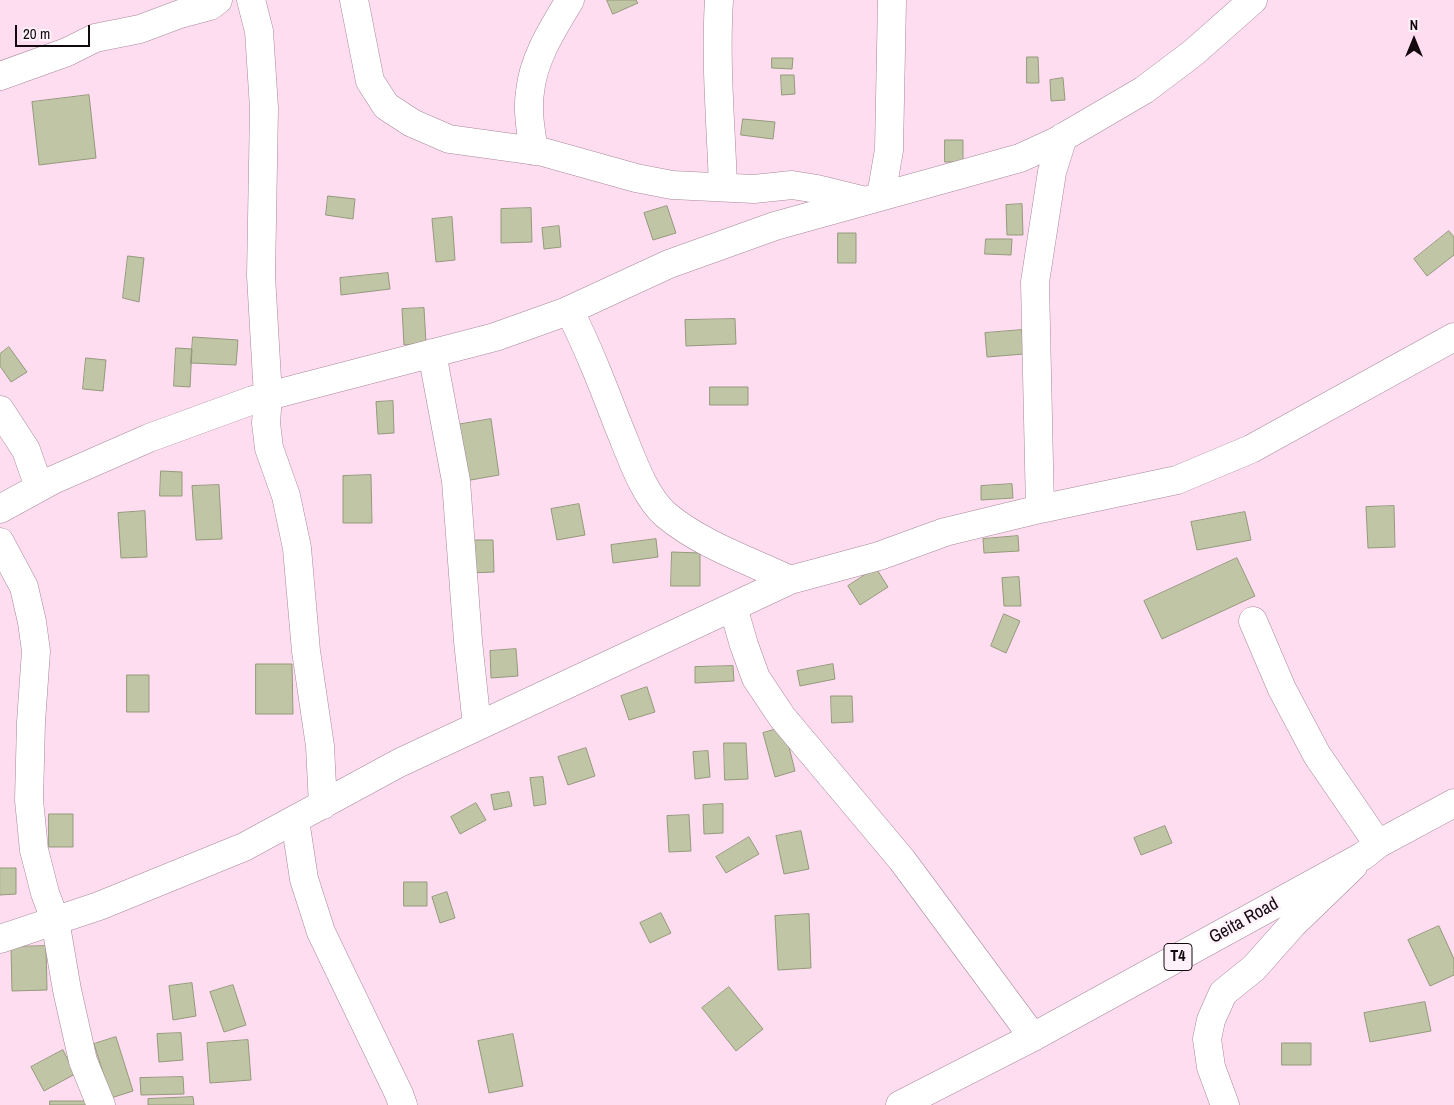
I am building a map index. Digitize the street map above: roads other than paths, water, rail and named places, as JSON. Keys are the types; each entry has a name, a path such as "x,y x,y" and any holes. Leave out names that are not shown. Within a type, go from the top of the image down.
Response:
{"main road":[{"path":"0,76 67,52 95,38 140,29 180,14 210,6 218,0"},
{"path":"251,0 259,31 264,108 261,276 268,396 266,423 268,448 286,496 297,548 306,652 320,746 323,804"},
{"path":"354,0 370,81 386,106 412,123 449,139 534,151 583,162 636,178 672,185 754,189 792,185 872,198"},
{"path":"534,151 529,93 536,65 547,39 570,0"},
{"path":"719,0 717,31 718,87 723,187"},
{"path":"872,198 889,150 892,0"},
{"path":"0,509 39,487 148,438 253,400 495,338 569,310 669,264 775,226 1020,158 1063,138 1144,90 1193,53 1244,3"},
{"path":"1040,509 1035,282 1052,172 1063,138"},
{"path":"569,310 586,342 628,448 652,499 665,514 698,538 790,580"},
{"path":"0,939 99,906 244,847 399,763 790,580 878,556 945,532 1040,509 1177,480 1251,448 1454,337"},
{"path":"432,353 456,481 468,642 477,726"},
{"path":"0,410 26,450 39,487"},
{"path":"0,542 24,587 32,622 36,652 31,722 29,800 34,850 45,893 55,920 60,957 83,1061 101,1105"},
{"path":"733,607 756,678 782,717 902,860 1033,1037"},
{"path":"1225,1105 1211,1066 1207,1039 1211,1020 1223,993 1254,968 1293,924 1371,850 1317,756 1282,689 1253,621"},
{"name":"Geita Road","path":"900,1105 1033,1037 1454,803"},
{"path":"295,820 304,878 321,932 396,1086 403,1105"}]}
